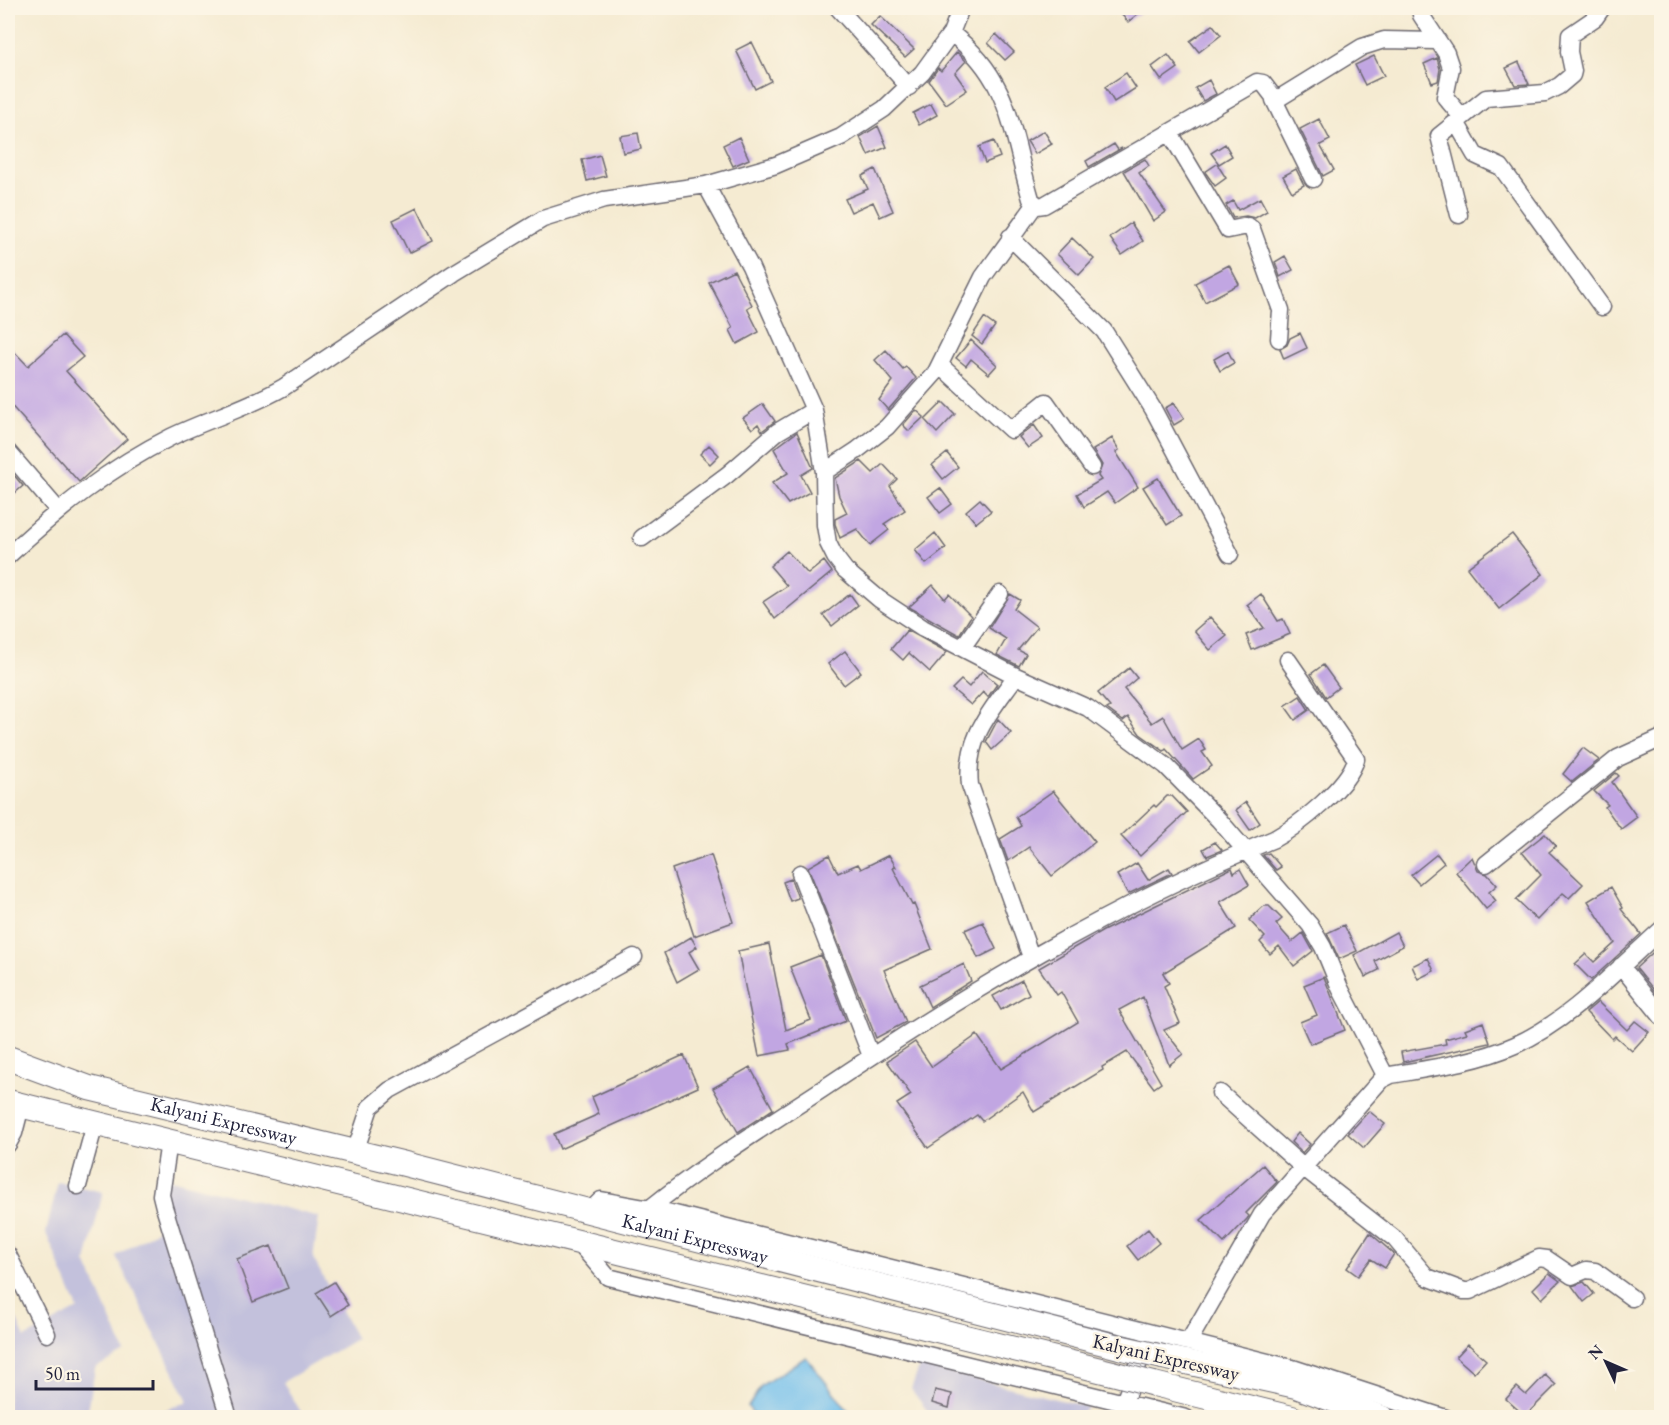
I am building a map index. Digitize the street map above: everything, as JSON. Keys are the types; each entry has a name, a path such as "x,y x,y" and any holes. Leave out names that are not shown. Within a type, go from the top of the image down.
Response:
{"highway":[{"name":"Kalyani Expressway","path":"8,1058 89,1088 590,1211 1123,1348 1296,1386 1382,1418"},
{"name":"Kalyani Expressway","path":"14,1104 1292,1418"}],"street":[{"path":"838,8 909,87"},
{"path":"8,556 57,509 157,444 255,402 284,387 531,225 583,205 706,185 776,165 814,151 860,125 909,87 951,33 961,8"},
{"path":"1421,8 1421,15 1446,53 1452,72 1445,97 1459,120 1475,155 1501,167 1602,307"},
{"path":"1460,214 1449,166 1438,139 1486,98 1545,93 1559,86 1573,71 1569,52 1570,34 1595,18 1602,8"},
{"path":"951,33 978,56 998,86 1008,113 1031,199 1035,205"},
{"path":"1274,99 1280,99 1362,46 1384,40 1437,41"},
{"path":"1035,205 1044,205 1257,82 1263,83 1274,99 1313,179"},
{"path":"1170,133 1228,230 1248,226 1252,230 1281,310 1279,339"},
{"path":"706,185 750,266 814,410 824,472 825,525 835,557 845,570 879,599 923,628 1016,675 1080,703 1124,732 1182,782 1316,934 1357,1024 1386,1077"},
{"path":"824,472 887,427 941,366 972,297 1010,237 1035,205"},
{"path":"1010,237 1104,331 1125,369 1153,409 1230,555"},
{"path":"941,366 1011,430 1046,402 1092,467"},
{"path":"642,538 727,475 777,432 814,410"},
{"path":"8,453 57,509"},
{"path":"962,648 1000,594"},
{"path":"649,1209 681,1183 871,1056 1031,957 1245,851 1274,839 1298,824 1346,778 1356,759 1288,660"},
{"path":"1016,675 974,737 968,766 970,785 1031,957"},
{"path":"1486,864 1618,758 1662,738"},
{"path":"800,873 871,1056"},
{"path":"1189,1341 1262,1214 1386,1077 1471,1059 1525,1041 1560,1018 1662,929"},
{"path":"355,1152 370,1107 390,1090 634,957"},
{"path":"1621,966 1662,1017"},
{"path":"1220,1093 1304,1168 1395,1239 1427,1277 1464,1291 1478,1288 1539,1258 1546,1259 1572,1276 1586,1270 1595,1271 1632,1298"},
{"path":"8,1144 14,1133 14,1104"},
{"path":"78,1186 95,1124"},
{"path":"169,1142 162,1183 163,1201 227,1411"},
{"path":"590,1211 601,1200 649,1209 1150,1331 1296,1369 1446,1418"},
{"path":"578,1242 608,1277 1186,1418"},
{"path":"8,1255 47,1334"},
{"path":"1115,1418 1124,1402 1150,1331"}],"shaded area":[{"path":"159,1176 319,1217 313,1258 356,1339 283,1382 304,1417 147,1417 188,1401 116,1256 157,1230"},
{"path":"58,1182 103,1192 86,1262 125,1352 95,1368 87,1417 8,1417 8,1300 25,1338 78,1309 46,1233"},
{"path":"920,1365 1088,1407 1077,1417 932,1417 911,1389"}],"water":[{"path":"806,1357 853,1417 756,1417 748,1407 762,1385"}],"building":[{"path":"1116,8 1145,8 1128,22"},
{"path":"880,16 914,49 905,57 871,25"},
{"path":"1213,25 1221,35 1199,52 1190,41"},
{"path":"996,34 1014,52 1005,60 988,43"},
{"path":"752,42 771,81 755,89 736,50"},
{"path":"957,52 966,61 955,73 967,90 946,104 929,81 938,68 941,71"},
{"path":"1168,55 1178,68 1161,80 1152,67"},
{"path":"1374,56 1384,76 1365,85 1355,65"},
{"path":"1437,58 1440,69 1438,81 1432,83 1424,64"},
{"path":"1519,62 1529,84 1515,85 1506,68"},
{"path":"1126,73 1136,88 1114,102 1105,87"},
{"path":"1209,80 1216,94 1203,101 1195,88"},
{"path":"931,104 937,115 919,125 913,113"},
{"path":"1319,119 1330,140 1320,145 1334,170 1323,176 1300,129"},
{"path":"878,126 887,147 868,155 860,137"},
{"path":"1044,131 1052,144 1035,154 1027,141"},
{"path":"638,133 641,149 623,153 620,136"},
{"path":"739,137 749,159 733,166 723,145"},
{"path":"994,141 1000,157 985,163 979,147"},
{"path":"1114,144 1118,150 1122,148 1089,167 1086,161"},
{"path":"1225,144 1232,156 1219,164 1211,153"},
{"path":"600,155 606,176 587,181 582,160"},
{"path":"1145,159 1149,166 1139,173 1166,212 1153,221 1124,171"},
{"path":"1217,164 1226,178 1215,186 1205,172"},
{"path":"875,169 893,211 880,217 873,202 851,212 845,199 868,189 862,176"},
{"path":"1296,169 1304,185 1292,192 1283,176"},
{"path":"1260,198 1267,211 1255,218 1246,216 1233,218 1226,205 1233,201 1238,210"},
{"path":"417,208 433,241 409,253 393,220"},
{"path":"1131,223 1143,241 1122,255 1110,238"},
{"path":"1072,238 1094,259 1079,275 1057,254"},
{"path":"1285,256 1293,270 1280,277 1275,262"},
{"path":"1229,265 1239,284 1205,302 1195,283"},
{"path":"734,270 752,305 747,308 759,332 737,344 730,330 733,328 709,282"},
{"path":"984,318 995,326 982,344 972,336"},
{"path":"1300,333 1307,348 1284,359 1280,349 1287,345 1290,338"},
{"path":"63,335 83,357 66,371 127,439 79,482 8,402 8,345 28,366"},
{"path":"971,340 997,365 989,374 971,359 966,366 956,358"},
{"path":"886,350 903,369 906,367 916,378 888,410 879,400 893,381 875,360"},
{"path":"1228,351 1234,363 1220,371 1214,359"},
{"path":"943,402 955,414 937,433 925,420"},
{"path":"1174,403 1184,419 1174,425 1165,408"},
{"path":"763,404 775,421 762,431 758,424 752,429 743,418"},
{"path":"916,410 924,417 909,431 903,425"},
{"path":"1034,425 1043,438 1028,448 1019,437"},
{"path":"797,432 813,468 801,475 810,492 788,504 772,483 788,473 774,449"},
{"path":"1112,438 1119,450 1116,452 1138,487 1115,503 1107,492 1084,507 1077,494 1101,480 1098,476 1102,465 1093,450"},
{"path":"709,445 719,455 710,464 700,454"},
{"path":"947,453 958,467 943,479 932,465"},
{"path":"861,461 873,473 883,464 897,479 890,486 905,510 884,524 889,530 870,545 857,529 840,538 835,524 835,519 847,513 839,496 835,478"},
{"path":"8,468 23,486 8,499"},
{"path":"1158,478 1181,516 1167,525 1143,487"},
{"path":"940,488 952,504 940,513 928,497"},
{"path":"980,499 991,511 976,523 966,511"},
{"path":"935,533 946,548 926,564 915,550"},
{"path":"1512,534 1543,574 1499,609 1467,568"},
{"path":"787,551 808,574 824,561 832,572 775,619 763,602 787,586 770,566"},
{"path":"933,585 945,599 949,594 971,616 959,635 909,607"},
{"path":"850,594 858,605 832,626 823,615"},
{"path":"1010,594 1020,600 1014,609 1037,627 1018,650 1026,654 1019,666 997,655 1006,639 989,628"},
{"path":"1261,594 1278,621 1283,619 1290,634 1252,650 1246,635 1264,628 1247,605"},
{"path":"1210,617 1227,636 1210,650 1194,631"},
{"path":"907,630 947,652 930,672 909,653 903,660 891,649"},
{"path":"845,651 861,672 844,685 828,664"},
{"path":"1323,665 1339,687 1326,697 1311,674"},
{"path":"1129,668 1137,678 1124,689 1152,723 1163,716 1182,750 1199,739 1206,750 1202,752 1212,766 1193,779 1166,749 1164,751 1140,734 1128,717 1123,721 1107,709 1110,707 1098,693"},
{"path":"982,671 997,684 988,697 983,692 971,705 952,689 961,680 969,687"},
{"path":"1300,696 1309,710 1295,720 1285,706"},
{"path":"998,719 1011,733 992,750 986,742"},
{"path":"1583,748 1599,760 1572,782 1563,774"},
{"path":"1616,773 1619,776 1612,782 1637,817 1621,829 1605,807 1608,805 1594,791"},
{"path":"1053,791 1095,842 1052,876 1029,847 1008,861 1000,839 1021,826 1016,817"},
{"path":"1167,796 1172,796 1187,812 1140,856 1121,836"},
{"path":"1246,802 1260,823 1250,830 1236,810"},
{"path":"1545,834 1556,846 1549,852 1583,884 1569,898 1563,893 1537,920 1516,900 1541,875 1522,852"},
{"path":"1215,842 1222,850 1207,856 1203,849"},
{"path":"1269,853 1281,867 1276,870 1263,855"},
{"path":"1437,854 1444,863 1419,884 1411,875"},
{"path":"711,855 733,922 694,936 672,869"},
{"path":"829,855 838,873 858,864 861,869 889,855 896,867 893,868 912,905 914,904 932,949 884,970 906,1022 876,1038 808,867"},
{"path":"1472,857 1478,871 1487,874 1497,885 1489,892 1496,901 1486,909 1456,872"},
{"path":"1137,863 1148,880 1169,868 1172,873 1128,894 1117,875"},
{"path":"1232,868 1234,873 1240,869 1249,885 1220,902 1236,928 1163,973 1169,983 1164,986 1180,1023 1164,1030 1183,1054 1169,1065 1143,997 1119,1010 1161,1083 1154,1088 1127,1052 1102,1067 1103,1070 1034,1112 1023,1092 982,1121 977,1115 928,1148 897,1104 911,1095 887,1061 915,1042 932,1067 977,1035 1001,1069 1078,1022 1061,992 1057,995 1039,968 1103,931"},
{"path":"791,879 798,898 790,901 783,882"},
{"path":"1611,887 1623,908 1621,909 1641,934 1591,980 1575,964 1586,954 1594,962 1615,943 1588,901"},
{"path":"1264,906 1269,906 1282,919 1276,924 1292,942 1303,933 1313,951 1294,966 1279,946 1270,954 1260,942 1265,937 1249,920"},
{"path":"983,922 996,949 978,958 965,930"},
{"path":"1344,925 1357,951 1339,959 1327,933"},
{"path":"1396,932 1403,946 1375,961 1379,970 1365,977 1354,955"},
{"path":"691,937 697,947 689,952 699,969 677,982 664,953"},
{"path":"769,944 786,1030 811,1020 790,967 821,955 846,1021 788,1044 790,1050 759,1056 738,951"},
{"path":"1662,944 1662,1000 1636,968"},
{"path":"1428,958 1434,971 1418,979 1412,966"},
{"path":"964,964 971,981 930,1007 920,985"},
{"path":"1324,977 1345,1030 1310,1044 1300,1022 1317,1015 1304,985"},
{"path":"1022,980 1029,994 1001,1010 993,996"},
{"path":"1598,1002 1627,1030 1635,1021 1649,1032 1632,1051 1615,1036 1612,1039 1586,1012"},
{"path":"1483,1022 1490,1043 1403,1062 1401,1052 1446,1044 1445,1039 1467,1033 1465,1029"},
{"path":"684,1055 698,1087 560,1149 554,1134 599,1114 592,1097"},
{"path":"750,1067 773,1109 738,1132 713,1088"},
{"path":"1369,1111 1385,1124 1364,1148 1348,1134"},
{"path":"1298,1133 1310,1144 1302,1153 1291,1142"},
{"path":"1263,1165 1277,1182 1246,1213 1249,1216 1247,1219 1224,1243 1201,1220"},
{"path":"1148,1229 1159,1243 1138,1260 1127,1246"},
{"path":"1370,1233 1394,1254 1385,1268 1371,1259 1358,1276 1347,1268"},
{"path":"271,1246 288,1288 253,1302 237,1259"},
{"path":"1549,1273 1560,1281 1542,1299 1533,1289"},
{"path":"334,1282 348,1305 331,1316 316,1293"},
{"path":"1584,1282 1594,1294 1584,1302 1572,1286"},
{"path":"1468,1344 1486,1360 1474,1373 1456,1357"},
{"path":"1545,1375 1556,1385 1525,1416 1506,1399 1517,1387 1526,1395"},
{"path":"935,1390 952,1394 949,1408 932,1403"}]}
